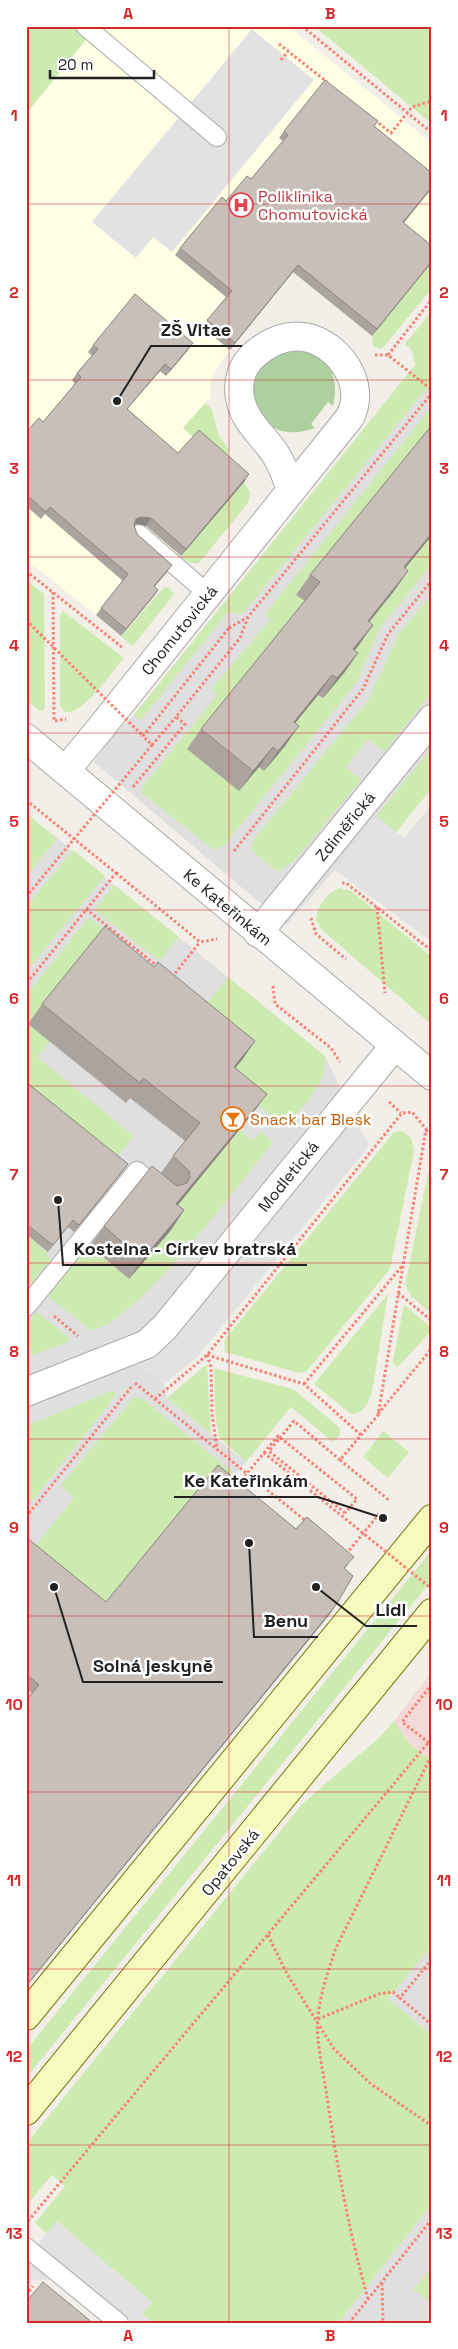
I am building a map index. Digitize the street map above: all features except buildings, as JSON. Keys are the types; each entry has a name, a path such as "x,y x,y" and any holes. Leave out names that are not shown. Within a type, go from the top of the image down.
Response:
{"main road":[{"path":"26,2016 432,1519"},
{"name":"Opatovská","path":"26,2111 432,1613"}],"street":[{"name":"Chomutovická","path":"66,770 208,594 291,490 350,416 356,402 354,380 343,361 327,347 303,337 284,338 265,346 245,366 239,386 244,413 277,456 291,490"},
{"name":"Zdiměřická","path":"258,933 432,719"},
{"name":"Ke Kateřinkám","path":"26,738 432,1076"},
{"name":"Modletická","path":"26,1392 147,1344 165,1328 395,1045"}],"lane":[{"path":"84,26 217,137"},
{"path":"138,534 208,594"},
{"path":"26,1307 137,1171 166,1195"},
{"path":"28,2253 119,2323"}],"path":[{"path":"302,26 432,133"},
{"path":"279,44 332,86"},
{"path":"281,60 288,51"},
{"path":"386,138 412,107 432,101"},
{"path":"369,115 391,133"},
{"path":"372,352 376,356 388,354 432,299"},
{"path":"26,897 240,638 248,617 432,392 388,354"},
{"path":"26,571 122,647"},
{"path":"234,851 363,689 388,634 432,580"},
{"path":"53,592 54,720 69,718"},
{"path":"143,736 229,628 248,617"},
{"path":"26,620 152,745"},
{"path":"97,697 103,690"},
{"path":"136,784 185,724 176,717"},
{"path":"26,800 200,942"},
{"path":"26,984 116,873"},
{"path":"336,883 346,883 432,951"},
{"path":"377,907 385,993 378,987"},
{"path":"86,909 172,977 200,942 218,939"},
{"path":"310,913 316,934 350,963"},
{"path":"272,983 275,1004 338,1055 340,1063 338,1068"},
{"path":"155,1398 207,1355 402,1113 412,1112 432,1136"},
{"path":"378,1414 426,1129"},
{"path":"304,1384 402,1266"},
{"path":"398,1292 432,1322"},
{"path":"340,1460 432,1348"},
{"path":"207,1355 304,1384 361,1434"},
{"path":"207,1355 211,1367 212,1414 217,1450 312,1525"},
{"path":"27,1515 135,1383"},
{"path":"236,1487 278,1436 285,1441 306,1459 357,1499 345,1513 270,1451 276,1444 282,1436 288,1429 294,1421 390,1501"},
{"path":"264,1453 432,1590"},
{"path":"340,1547 347,1553 380,1513"},
{"path":"27,2222 430,1744 402,1722 432,1684"},
{"path":"368,2299 353,2248 342,2194 317,2019 324,1984 334,1950 432,1754"},
{"path":"268,1935 287,1974 317,2019 334,2049 371,2084 432,2126"},
{"path":"400,1998 432,1959"},
{"path":"317,2019 379,1994 393,1992 432,2025"},
{"path":"349,2323 432,2219"},
{"path":"382,2282 383,2323"}],"shaded area":[{"path":"97,26 288,26 432,143 432,262 286,225 283,285 219,364 211,380 210,398 183,428 244,482 180,557 137,519 123,534 123,581 96,615 26,560 26,114"},
{"path":"252,29 314,80 172,252 153,237 136,258 92,222"},
{"path":"432,311 432,748 335,870 286,925 94,762 115,733 134,715 415,365 412,350 405,344"},
{"path":"432,804 432,942 335,870 376,816 404,838"},
{"path":"26,813 325,1056 354,1117 176,1337 140,1365 164,1384 167,1398 246,1462 26,1701"},
{"path":"354,1117 370,1145 197,1357 164,1384 140,1365 176,1337"},
{"path":"432,1672 432,1755 424,1756 408,1742 394,1721"},
{"path":"432,1946 432,2035 388,1999"},
{"path":"432,2204 432,2323 338,2323"},
{"path":"57,2221 152,2302 142,2314 153,2323 108,2323 58,2282 51,2280 38,2279 32,2281 26,2288 26,2248 39,2243"}],"green space":[{"path":"26,26 97,26 26,114"},
{"path":"314,26 432,26 432,124"},
{"path":"432,262 432,288 382,349 373,346 372,336"},
{"path":"432,311 432,382 246,610 240,614 228,612 140,721 134,715 415,365 412,350 405,344"},
{"path":"288,349 312,353 321,358 332,373 335,382 333,406 328,402 311,424 315,428 302,432 288,432 268,424 256,406 254,396 256,375 264,362"},
{"path":"205,403 212,409 218,434 229,450 227,456 193,437 183,428"},
{"path":"432,406 432,428 297,594 306,602 239,791 259,767 264,771 280,742 318,695 323,698 343,674 349,637 374,616 394,591 390,587 428,540 432,543 432,564 380,628 356,683 224,846 214,850 143,794 141,790 217,695 211,689 270,620 265,614"},
{"path":"244,482 250,492 248,503 199,563 190,563 180,557"},
{"path":"26,580 44,594 45,707 43,711 40,711 26,700"},
{"path":"164,587 170,588 174,594 133,646 121,637"},
{"path":"432,594 432,692 384,752 368,739 346,767 361,780 294,861 278,872 252,851 251,847 254,839 369,699 399,633"},
{"path":"63,611 124,658 89,700 81,707 65,712 60,706 60,615"},
{"path":"432,748 432,788 396,832 376,816"},
{"path":"26,813 57,839 26,877"},
{"path":"73,850 105,876 26,972 26,907"},
{"path":"114,885 179,937 159,961 95,910"},
{"path":"340,888 351,891 432,957 432,1025 322,930 316,921 318,911 323,901"},
{"path":"89,917 162,977 50,1042 37,1057 134,1136 112,1163 26,1093 26,995"},
{"path":"228,977 325,1056 325,1067 318,1086 285,1127 227,1079 193,1021"},
{"path":"240,1130 253,1141 261,1131 273,1142 186,1249 133,1305 109,1323 90,1330 48,1296 90,1245 129,1279 162,1223"},
{"path":"402,1131 411,1138 414,1151 390,1269 307,1371 299,1373 225,1352 224,1343 226,1338 394,1132"},
{"path":"432,1154 432,1314 412,1297 405,1285"},
{"path":"26,1235 48,1252 46,1255 51,1259 32,1283 26,1279"},
{"path":"388,1294 372,1392 362,1410 351,1414 314,1384"},
{"path":"404,1305 431,1327 432,1330 398,1367 393,1364 393,1361"},
{"path":"36,1311 68,1337 69,1340 66,1343 33,1355 28,1343 27,1333"},
{"path":"207,1364 211,1434 167,1398"},
{"path":"214,1368 293,1389 338,1426 340,1435 333,1442 291,1407 246,1462 219,1437 215,1414"},
{"path":"111,1391 116,1392 114,1398 34,1499 26,1500 26,1426"},
{"path":"134,1397 143,1399 235,1474 26,1701 29,1554 74,1497 60,1486"},
{"path":"383,1431 409,1452 388,1478 363,1457"},
{"path":"432,1550 432,1580 26,2078 26,2050"},
{"path":"394,1721 408,1742 424,1756 432,1755 432,1946 388,1999 432,2035 432,2204 338,2323 153,2323 142,2314 152,2302 57,2222 47,2234 35,2223 65,2186 52,2175 26,2206 26,2144 303,1803 380,1737"},
{"path":"432,2267 432,2304 413,2289"}],"place":[{"name":"Poliklinika Chomutovická","path":"241,205"},
{"name":"ZŠ Vitae","path":"117,401"},
{"name":"Snack bar Blesk","path":"233,1119"},
{"name":"Kostelna - Církev bratrská","path":"58,1200"},
{"name":"Ke Kateřinkám","path":"383,1518"},
{"name":"Benu","path":"249,1543"},
{"name":"Solná jeskyně","path":"54,1587"},
{"name":"Lidl","path":"316,1587"}]}
